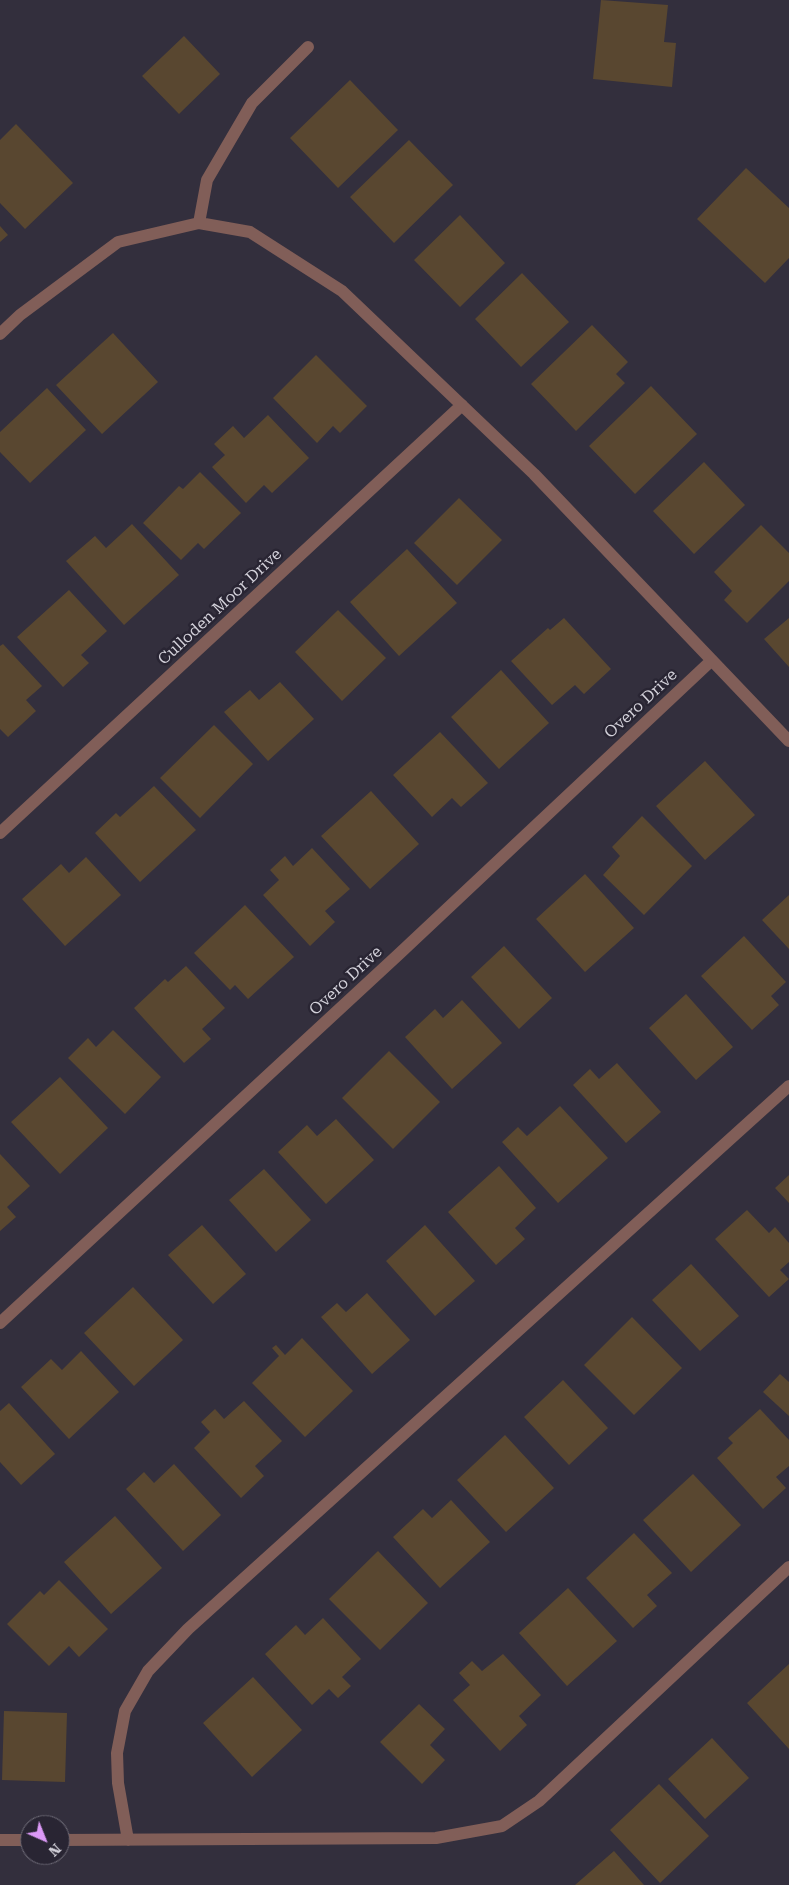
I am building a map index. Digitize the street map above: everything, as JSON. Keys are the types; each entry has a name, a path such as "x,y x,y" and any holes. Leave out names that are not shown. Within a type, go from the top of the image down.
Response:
{"street":[{"path":"199,223 207,180 252,103 308,47"},
{"path":"0,334 20,315 118,242 199,223 250,232 342,290 534,474 789,741"},
{"name":"Culloden Moor Drive","path":"0,833 462,405"},
{"name":"Overo Drive","path":"0,1324 399,954 712,660"},
{"path":"128,1840 118,1782 117,1753 125,1710 148,1671 188,1630 789,1086"},
{"path":"70,1840 436,1838 502,1826 539,1801 789,1567"},
{"path":"0,1840 20,1840"}],"building":[{"path":"601,0 668,5 664,42 676,43 672,87 593,79"},
{"path":"184,36 220,74 179,114 142,76"},
{"path":"350,80 398,130 338,188 290,138"},
{"path":"16,124 73,183 25,229 0,203 0,140"},
{"path":"409,140 453,185 394,243 350,197"},
{"path":"746,168 789,208 789,258 765,283 697,219"},
{"path":"460,215 505,263 460,307 414,260"},
{"path":"0,226 8,235 0,242"},
{"path":"522,273 569,322 521,367 475,319"},
{"path":"592,325 628,362 616,374 625,383 576,431 531,384"},
{"path":"113,333 158,382 102,434 56,385"},
{"path":"316,355 367,406 340,433 333,426 317,443 273,398"},
{"path":"651,386 697,434 635,494 589,446"},
{"path":"47,388 86,430 30,483 0,452 0,432"},
{"path":"268,415 309,458 272,493 264,485 246,503 212,467 225,455 214,444 233,426 244,438"},
{"path":"704,462 745,505 694,554 653,511"},
{"path":"200,472 241,513 204,549 198,543 181,560 143,523 179,486 183,489"},
{"path":"459,498 502,540 457,585 414,543"},
{"path":"132,524 179,575 124,625 66,561 95,536 106,548"},
{"path":"761,525 789,553 789,581 747,623 724,600 732,591 714,572"},
{"path":"407,549 457,603 399,656 350,602"},
{"path":"69,590 107,631 81,655 89,663 63,687 17,637"},
{"path":"338,610 386,658 342,701 295,652"},
{"path":"564,618 611,669 584,694 575,685 552,705 511,661 548,628 550,630"},
{"path":"789,618 789,667 764,639"},
{"path":"3,644 42,686 26,700 36,711 8,737 0,729 0,646"},
{"path":"501,670 549,723 499,769 451,717"},
{"path":"280,682 314,719 268,761 224,712 250,690 259,700"},
{"path":"214,725 253,764 200,818 160,778"},
{"path":"440,732 488,783 461,807 452,798 432,817 393,775"},
{"path":"705,761 755,815 705,860 656,806"},
{"path":"154,786 196,830 140,882 95,833 116,813 120,817"},
{"path":"371,791 419,844 370,889 321,836"},
{"path":"642,816 692,866 644,915 603,875 620,856 612,847"},
{"path":"312,848 350,889 325,911 335,922 310,946 263,895 279,880 270,870 285,856 293,866"},
{"path":"86,857 121,895 65,946 22,899 61,864 69,873"},
{"path":"585,874 634,928 585,972 536,919"},
{"path":"789,895 789,949 762,920"},
{"path":"245,905 294,957 248,999 235,985 230,990 194,953"},
{"path":"744,936 786,982 771,996 779,1005 752,1030 701,976"},
{"path":"504,946 552,998 519,1029 471,977"},
{"path":"186,966 225,1008 202,1029 211,1039 184,1063 134,1008 165,979 168,982"},
{"path":"686,994 733,1047 696,1080 649,1028"},
{"path":"462,1000 502,1043 452,1089 405,1037 435,1009 443,1018"},
{"path":"113,1030 161,1077 125,1114 68,1058 88,1038 96,1047"},
{"path":"389,1051 440,1102 393,1149 342,1098"},
{"path":"617,1063 661,1112 626,1143 573,1085 590,1069 599,1079"},
{"path":"60,1077 108,1128 60,1174 11,1122"},
{"path":"560,1106 608,1158 558,1203 502,1142 518,1127 527,1136"},
{"path":"336,1119 374,1160 326,1204 278,1152 307,1125 317,1136"},
{"path":"0,1154 30,1186 7,1207 16,1217 0,1231"},
{"path":"499,1166 536,1208 515,1228 525,1239 496,1265 448,1212"},
{"path":"264,1169 311,1220 276,1252 229,1200"},
{"path":"789,1175 789,1203 775,1188"},
{"path":"747,1210 769,1233 775,1227 789,1243 789,1262 780,1270 789,1279 769,1297 715,1239"},
{"path":"202,1225 246,1274 213,1304 168,1255"},
{"path":"425,1225 475,1281 435,1316 386,1261"},
{"path":"691,1264 739,1316 700,1351 652,1300"},
{"path":"133,1287 183,1340 134,1386 84,1333"},
{"path":"367,1293 410,1340 372,1374 321,1317 337,1303 346,1312"},
{"path":"632,1317 682,1368 634,1415 584,1365"},
{"path":"302,1338 353,1391 305,1437 252,1383 279,1356 272,1348 276,1345 285,1355"},
{"path":"81,1351 119,1392 69,1439 21,1387 51,1359 62,1370"},
{"path":"780,1374 789,1382 789,1416 763,1392"},
{"path":"563,1380 608,1428 569,1465 524,1417"},
{"path":"244,1401 282,1441 255,1466 264,1476 241,1498 194,1448 210,1432 201,1422 215,1409 224,1419"},
{"path":"9,1403 55,1454 21,1485 0,1462 0,1411"},
{"path":"760,1409 789,1440 789,1466 776,1477 786,1488 763,1509 717,1458 733,1443 728,1438"},
{"path":"505,1435 554,1488 506,1532 457,1480"},
{"path":"174,1464 221,1515 183,1551 126,1489 144,1472 154,1483"},
{"path":"693,1474 741,1525 691,1572 643,1520"},
{"path":"451,1500 490,1542 440,1588 393,1537 423,1509 432,1518"},
{"path":"115,1516 162,1568 111,1614 64,1562"},
{"path":"634,1533 672,1573 647,1595 657,1606 633,1628 586,1578"},
{"path":"378,1551 428,1603 380,1650 329,1599"},
{"path":"59,1580 108,1629 79,1657 69,1646 49,1666 7,1624 40,1591 44,1595"},
{"path":"568,1588 617,1641 567,1686 519,1633"},
{"path":"323,1618 361,1659 342,1677 351,1686 338,1698 329,1689 312,1705 265,1654 296,1625 305,1635"},
{"path":"503,1654 541,1695 519,1716 527,1725 500,1751 453,1700 470,1685 459,1673 472,1661 482,1671"},
{"path":"789,1664 789,1749 747,1703"},
{"path":"253,1677 302,1730 252,1777 203,1723"},
{"path":"419,1704 445,1729 430,1745 445,1760 422,1784 380,1742"},
{"path":"4,1711 67,1713 65,1782 2,1780"},
{"path":"712,1738 749,1778 705,1819 668,1779"},
{"path":"659,1784 709,1836 660,1883 610,1830"},
{"path":"614,1851 644,1885 575,1885"}]}
